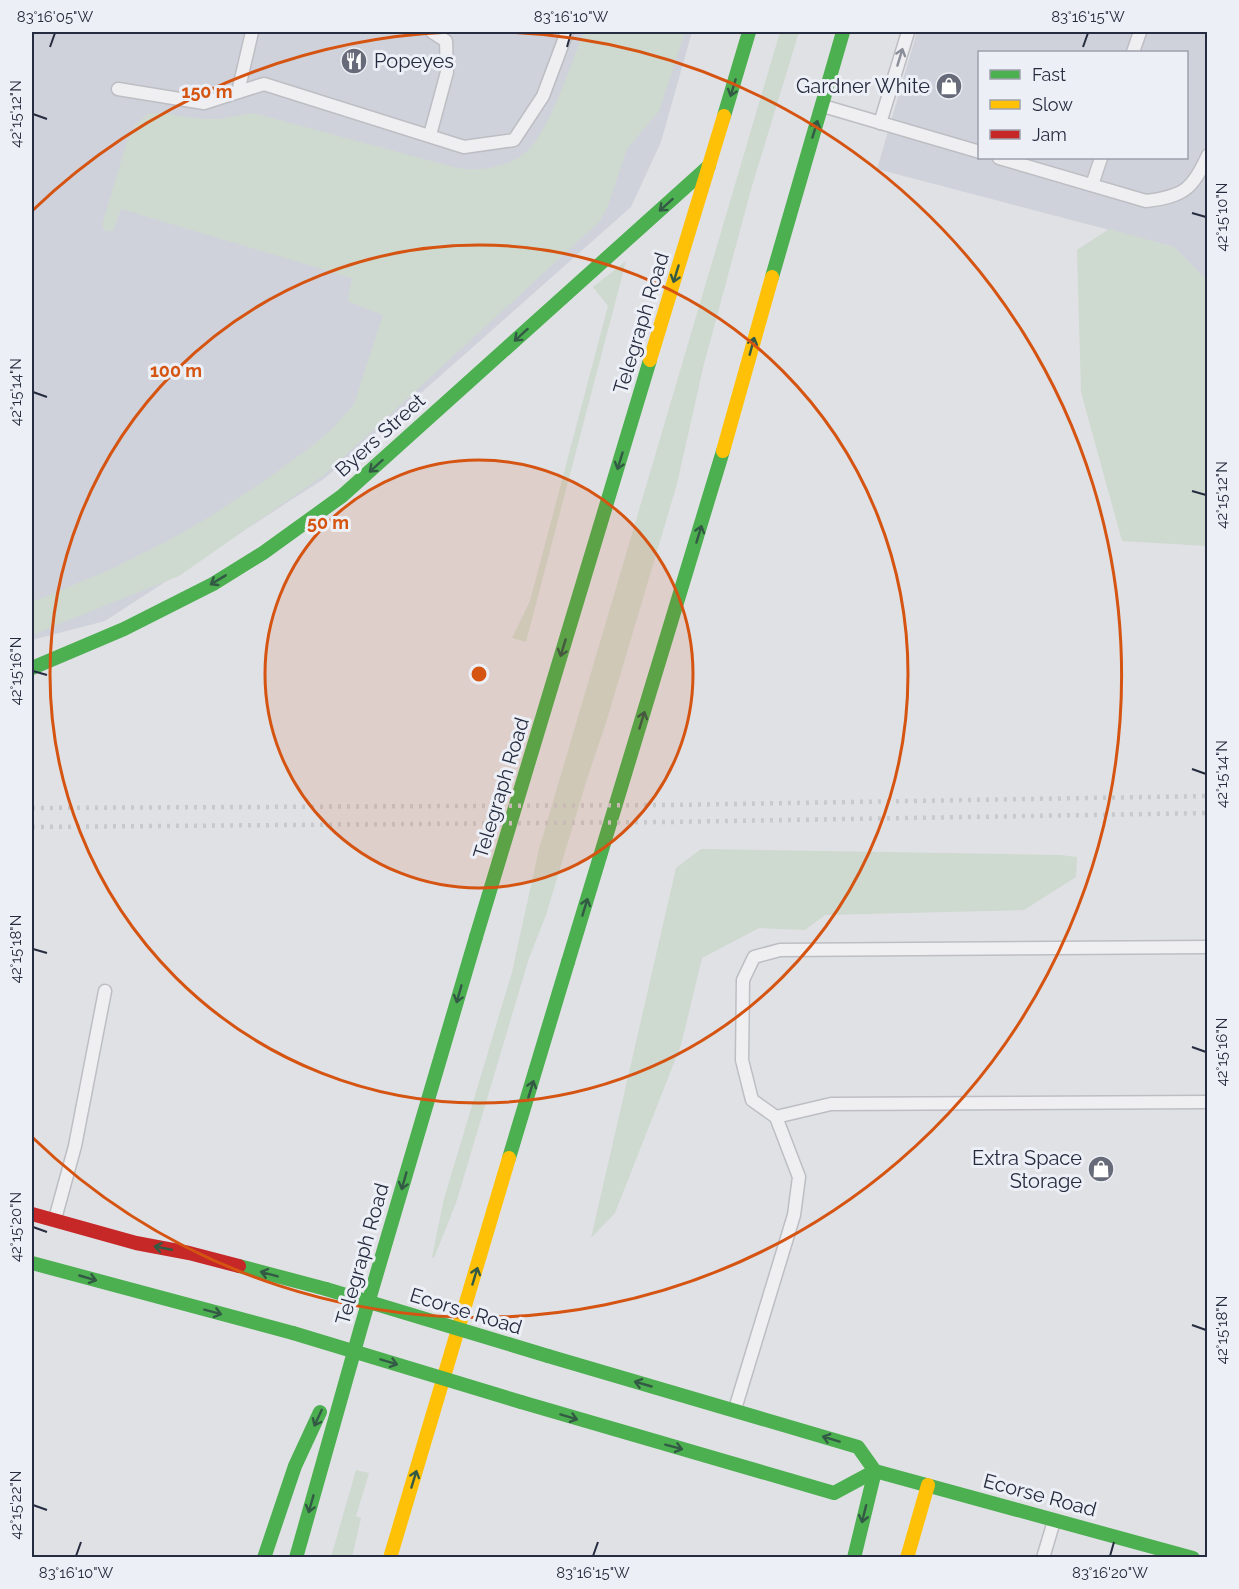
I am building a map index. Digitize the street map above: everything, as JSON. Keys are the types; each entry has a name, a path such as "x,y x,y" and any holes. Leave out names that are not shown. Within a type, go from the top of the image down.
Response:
{"main road":[{"name":"Telegraph Road","path":"296,1557 361,1327 476,938 749,32"},
{"path":"390,1557 718,471 794,197 843,32"},
{"name":"Byers Street","path":"32,668 75,652 215,583 342,496 709,166"},
{"name":"Ecorse Road","path":"32,1214 136,1243 189,1253 326,1289 858,1447 875,1471 1193,1557"},
{"path":"32,1263 293,1333 834,1493 875,1471"},
{"path":"264,1557 295,1466 361,1327"},
{"path":"854,1557 875,1471"},
{"path":"907,1557 928,1485"},
{"path":"396,1557 398,1535"}],"lane":[{"path":"238,92 252,32"},
{"path":"430,135 447,72 446,41 432,32"},
{"path":"118,89 204,103 264,84 464,147 514,140 543,96 567,32"},
{"path":"880,123 908,32"},
{"path":"1133,51 1140,32"},
{"path":"822,106 978,151"},
{"path":"1002,159 1146,201 1164,199 1184,192 1197,177 1208,155"},
{"path":"1092,185 1101,159"},
{"path":"735,1410 794,1215 799,1177 776,1117 752,1100 742,1060 743,980 754,957 780,950 1208,947"},
{"path":"54,1220 75,1146 105,991"},
{"path":"776,1117 831,1104 1208,1102"},
{"path":"1043,1557 1054,1520"}],"shaded area":[{"path":"32,32 692,32 661,142 631,207 325,478 105,621 32,640"},
{"path":"584,32 685,32 659,111 627,149 608,206 600,221 324,475 179,576 32,635 32,602 107,571 173,538 267,479 334,427 354,404 383,315 349,302 352,278 121,209 113,231 106,231 103,228 103,222 127,141 135,125 148,114 161,113 219,119 253,113 463,169 493,167 517,158 536,141 552,112"},
{"path":"780,32 799,32 752,186 703,368 677,484 606,723 546,915 529,958 456,1203 434,1258 432,1257 444,1199 512,972 539,849"},
{"path":"917,32 1207,32 1207,281 1174,247 877,169"},
{"path":"1109,229 1174,247 1207,281 1207,546 1122,541 1081,392 1077,250"},
{"path":"626,261 526,642 512,638 530,601 608,306 593,287"},
{"path":"701,849 1077,857 1076,877 1024,910 825,915 805,930 759,928 702,958 681,1045 615,1213 591,1238 676,868"},
{"path":"356,1470 369,1473 356,1516 361,1518 352,1557 331,1557"}],"railway":[{"path":"32,808 671,805 1208,796"},
{"path":"32,827 668,822 1208,813"}],"traffic: fast":[{"path":"724,116 749,32"},
{"path":"772,277 843,32"},
{"path":"32,668 124,629 213,584 263,553 342,496 709,166"},
{"path":"476,937 650,360"},
{"path":"568,962 723,451"},
{"path":"296,1558 361,1327 476,937"},
{"path":"509,1158 568,962"},
{"path":"32,1263 293,1333"},
{"path":"239,1266 326,1289"},
{"path":"326,1289 548,1356"},
{"path":"293,1333 521,1402"},
{"path":"548,1356 858,1447 875,1471 1193,1558"},
{"path":"521,1402 834,1493 875,1471"},
{"path":"264,1558 295,1466 320,1412"},
{"path":"854,1558 875,1471"}],"traffic: slow":[{"path":"650,360 724,116"},
{"path":"723,451 772,277"},
{"path":"390,1558 509,1158"},
{"path":"907,1558 928,1485"}],"traffic: jam":[{"path":"32,1214 136,1243 239,1266"}],"place":[{"name":"Popeyes","path":"354,61"},
{"name":"Gardner White","path":"949,86"},
{"name":"Extra Space Storage","path":"1101,1169"}]}
